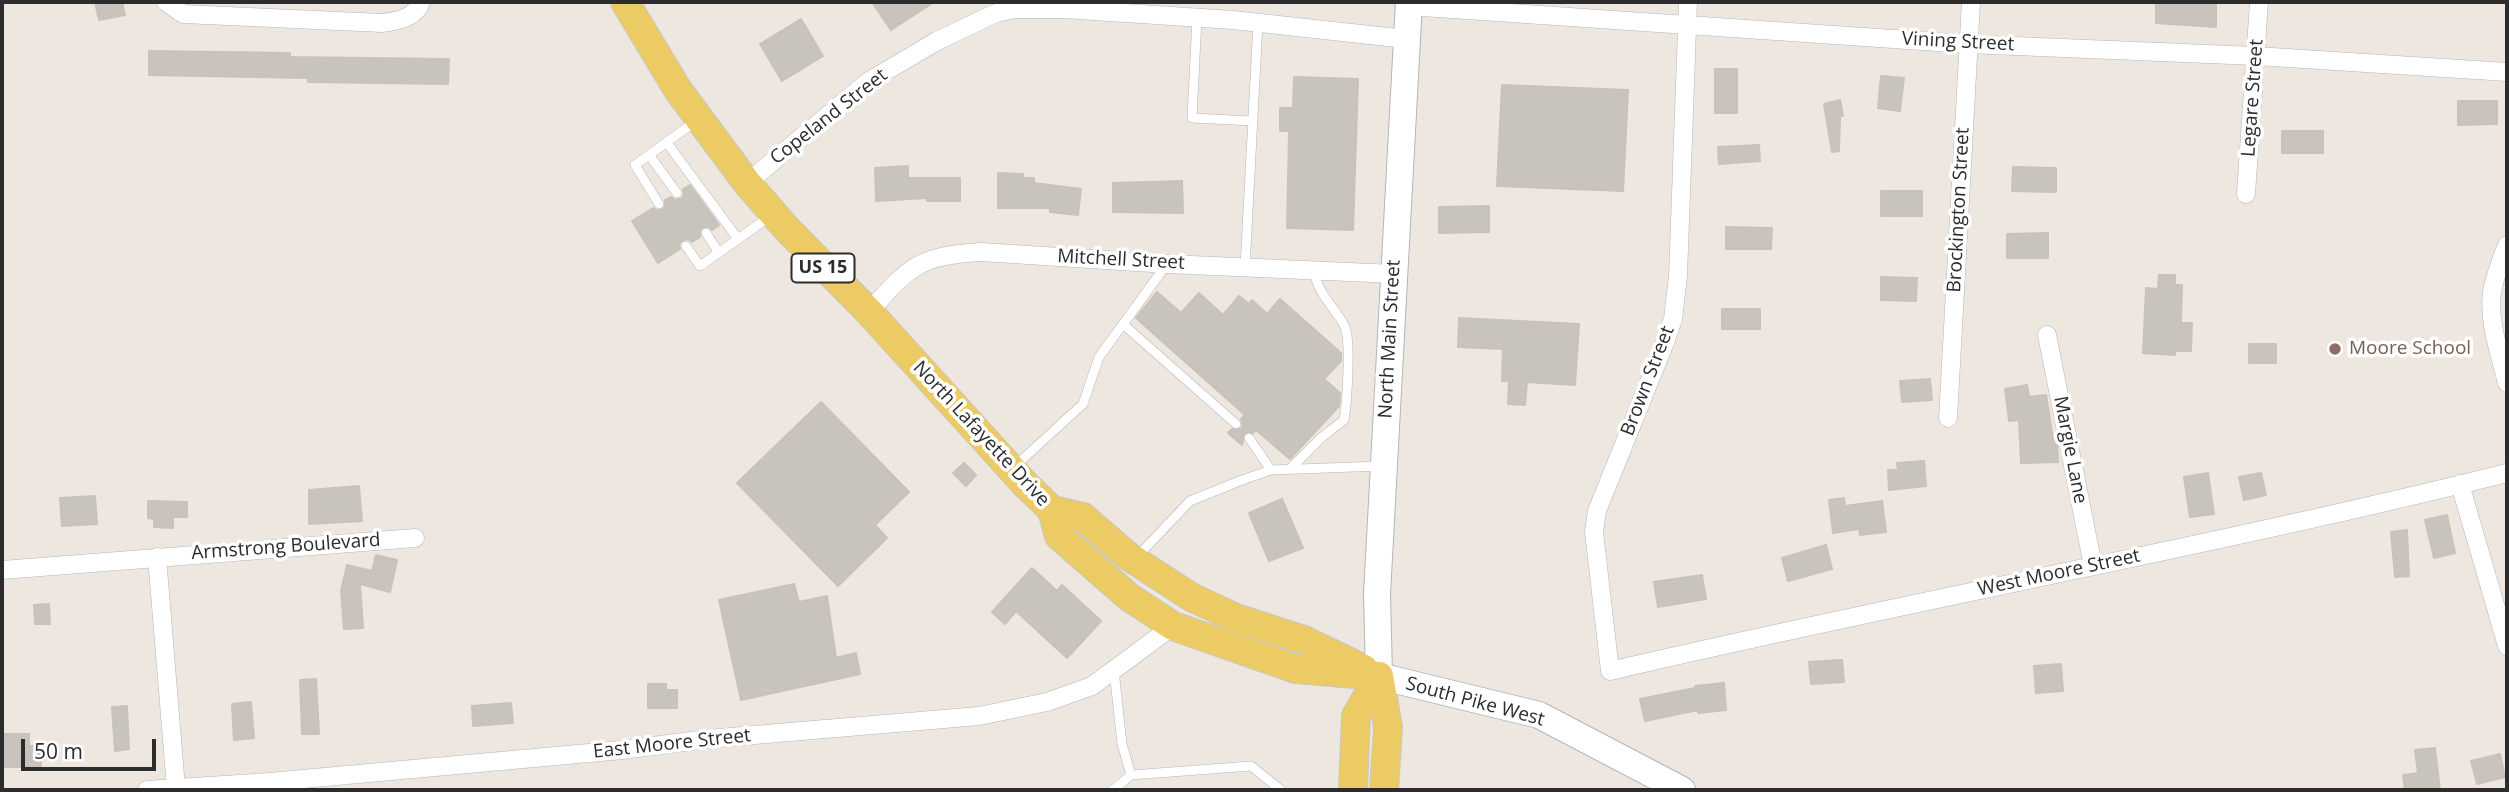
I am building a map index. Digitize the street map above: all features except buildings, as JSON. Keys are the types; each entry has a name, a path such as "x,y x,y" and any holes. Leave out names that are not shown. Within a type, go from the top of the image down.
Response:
{"main road":[{"name":"North Lafayette Drive","path":"625,2 699,120 773,214 869,312 1012,469 1056,523 1129,597 1173,626 1296,669 1378,676"},
{"name":"North Main Street","path":"1378,676 1377,594 1408,4"},
{"path":"1056,523 1083,517 1134,560 1191,597 1236,618 1304,640 1378,676"},
{"path":"1353,790 1356,716 1378,676"},
{"path":"1378,676 1388,727 1384,790"},
{"name":"South Pike West","path":"1378,676 1539,715 1682,790"}],"street":[{"path":"166,2 183,14 382,23 402,20 418,9 421,2"},
{"name":"Brown Street","path":"1609,671 1594,532 1597,511 1672,320 1678,275 1688,2"},
{"name":"Brockington Street","path":"1948,418 1971,2"},
{"name":"Legare Street","path":"2246,194 2259,2"},
{"name":"Vining Street","path":"1408,4 1967,44 2256,56 2507,72"},
{"name":"Copeland Street","path":"747,183 869,81 937,41 996,13 1016,9 1063,9 1258,23 1406,39"},
{"path":"2507,245 2496,272 2492,294 2493,318 2507,383"},
{"name":"Mitchell Street","path":"869,312 899,278 914,266 926,260 957,253 981,251 1168,264 1394,274"},
{"name":"Margie Lane","path":"2047,335 2093,566"},
{"name":"West Moore Street","path":"1609,671 2507,473"},
{"path":"2460,485 2507,646"},
{"name":"Armstrong Boulevard","path":"2,569 415,538"},
{"path":"157,556 176,788"},
{"name":"East Moore Street","path":"148,790 622,750 707,739 979,716 1047,702 1092,686 1173,626"}],"lane":[{"path":"1197,18 1192,118 1253,121"},
{"path":"1245,267 1258,23"},
{"path":"659,204 635,165 699,120"},
{"path":"667,143 738,239"},
{"path":"649,155 677,193"},
{"path":"685,246 700,266 773,214"},
{"path":"706,233 719,253"},
{"path":"1012,469 1083,404 1099,357 1168,264"},
{"path":"1290,469 1322,437 1344,420 1348,397 1346,329 1316,283 1314,270"},
{"path":"1124,325 1236,424"},
{"path":"1248,438 1271,470"},
{"path":"1134,560 1190,501 1271,470 1384,466"},
{"path":"1114,670 1122,744 1131,775"},
{"path":"1113,790 1131,775 1251,766 1281,790"}],"place":[{"name":"Moore School","path":"2335,349"}]}
